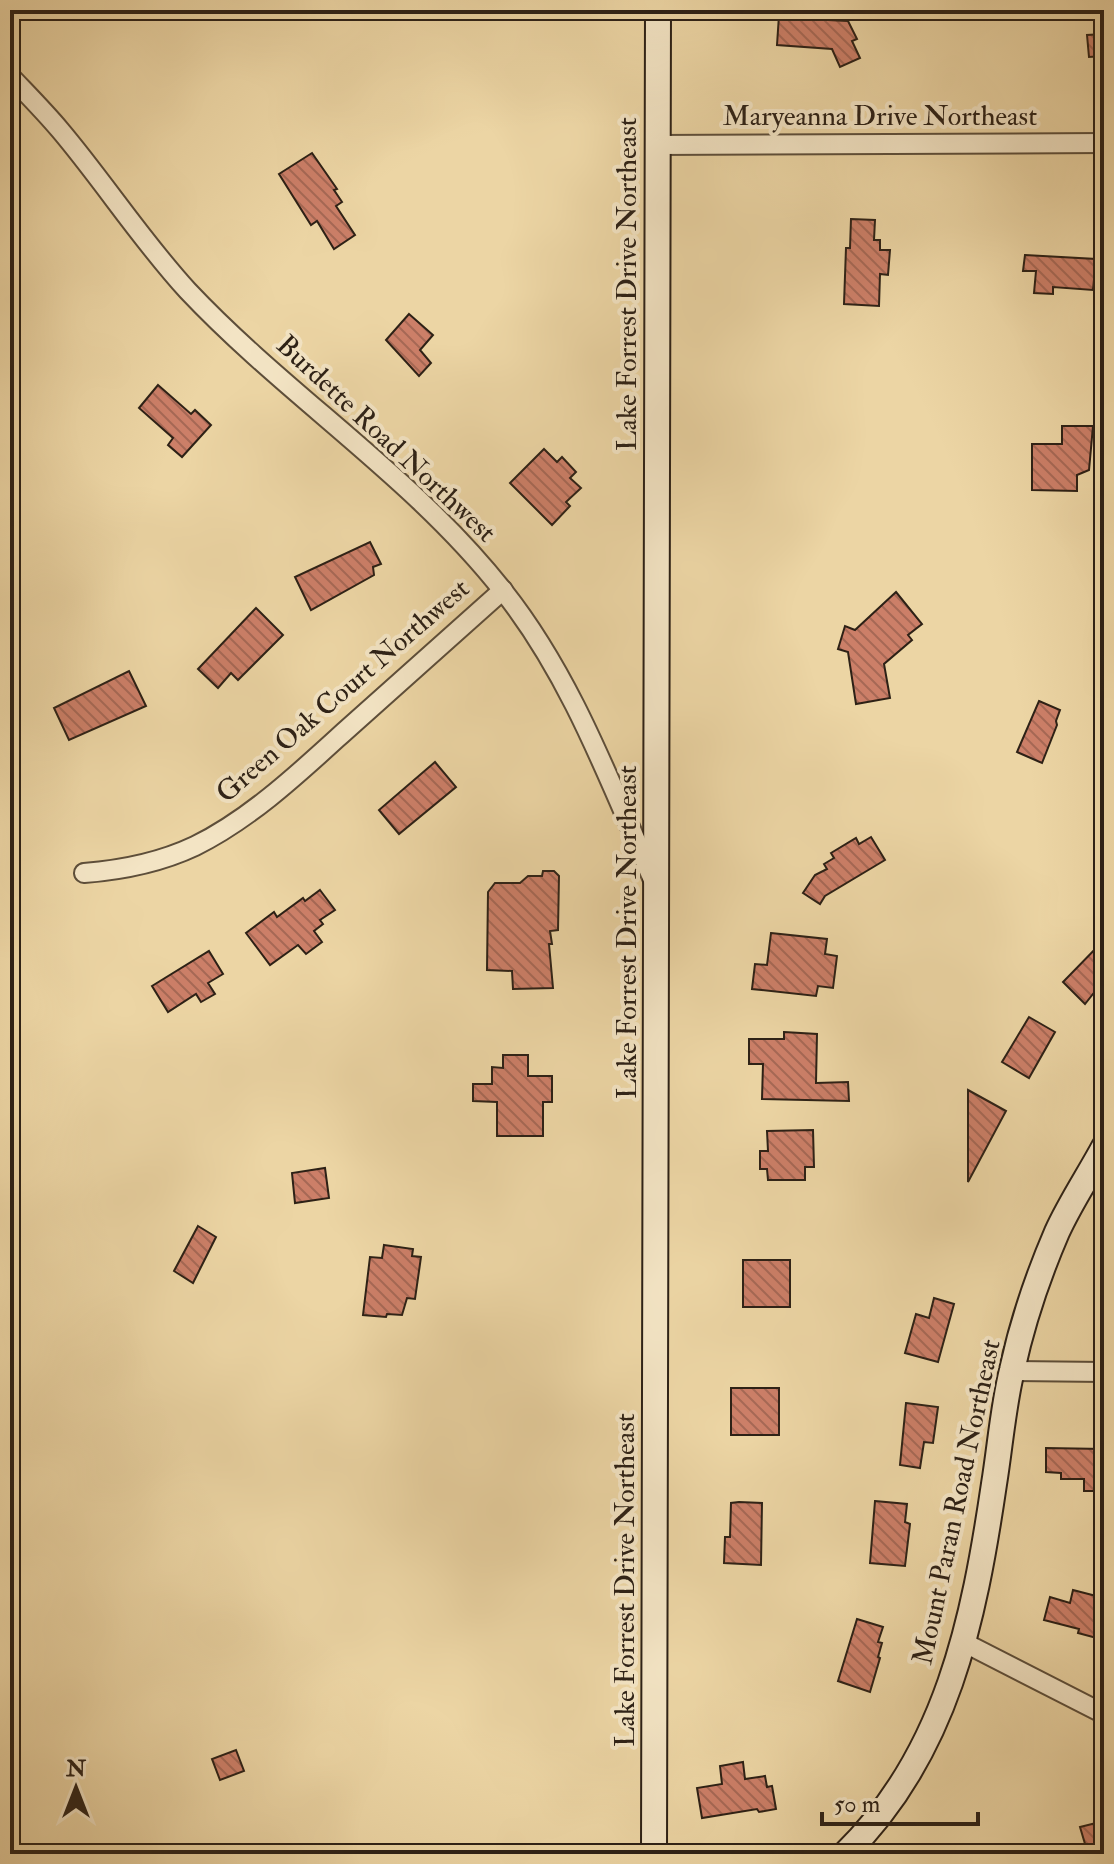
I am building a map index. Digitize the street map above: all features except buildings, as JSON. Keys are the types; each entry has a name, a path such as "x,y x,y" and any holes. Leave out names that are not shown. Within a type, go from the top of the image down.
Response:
{"street":[{"name":"Lake Forrest Drive Northeast","path":"654,1854 658,10"},
{"name":"Burdette Road Northwest","path":"10,76 60,130 133,227 189,291 420,502 503,590 537,637 567,688 657,888"},
{"name":"Maryeanna Drive Northeast","path":"657,145 1104,143"},
{"name":"Green Oak Court Northwest","path":"84,873 121,870 157,861 195,846 232,824 305,768 503,590"},
{"name":"Mount Paran Road Northeast","path":"845,1854 893,1798 923,1749 947,1697 985,1544 1011,1371 1031,1302 1058,1231 1104,1147"},
{"path":"1011,1371 1104,1372"},
{"path":"963,1642 1104,1714"}]}
